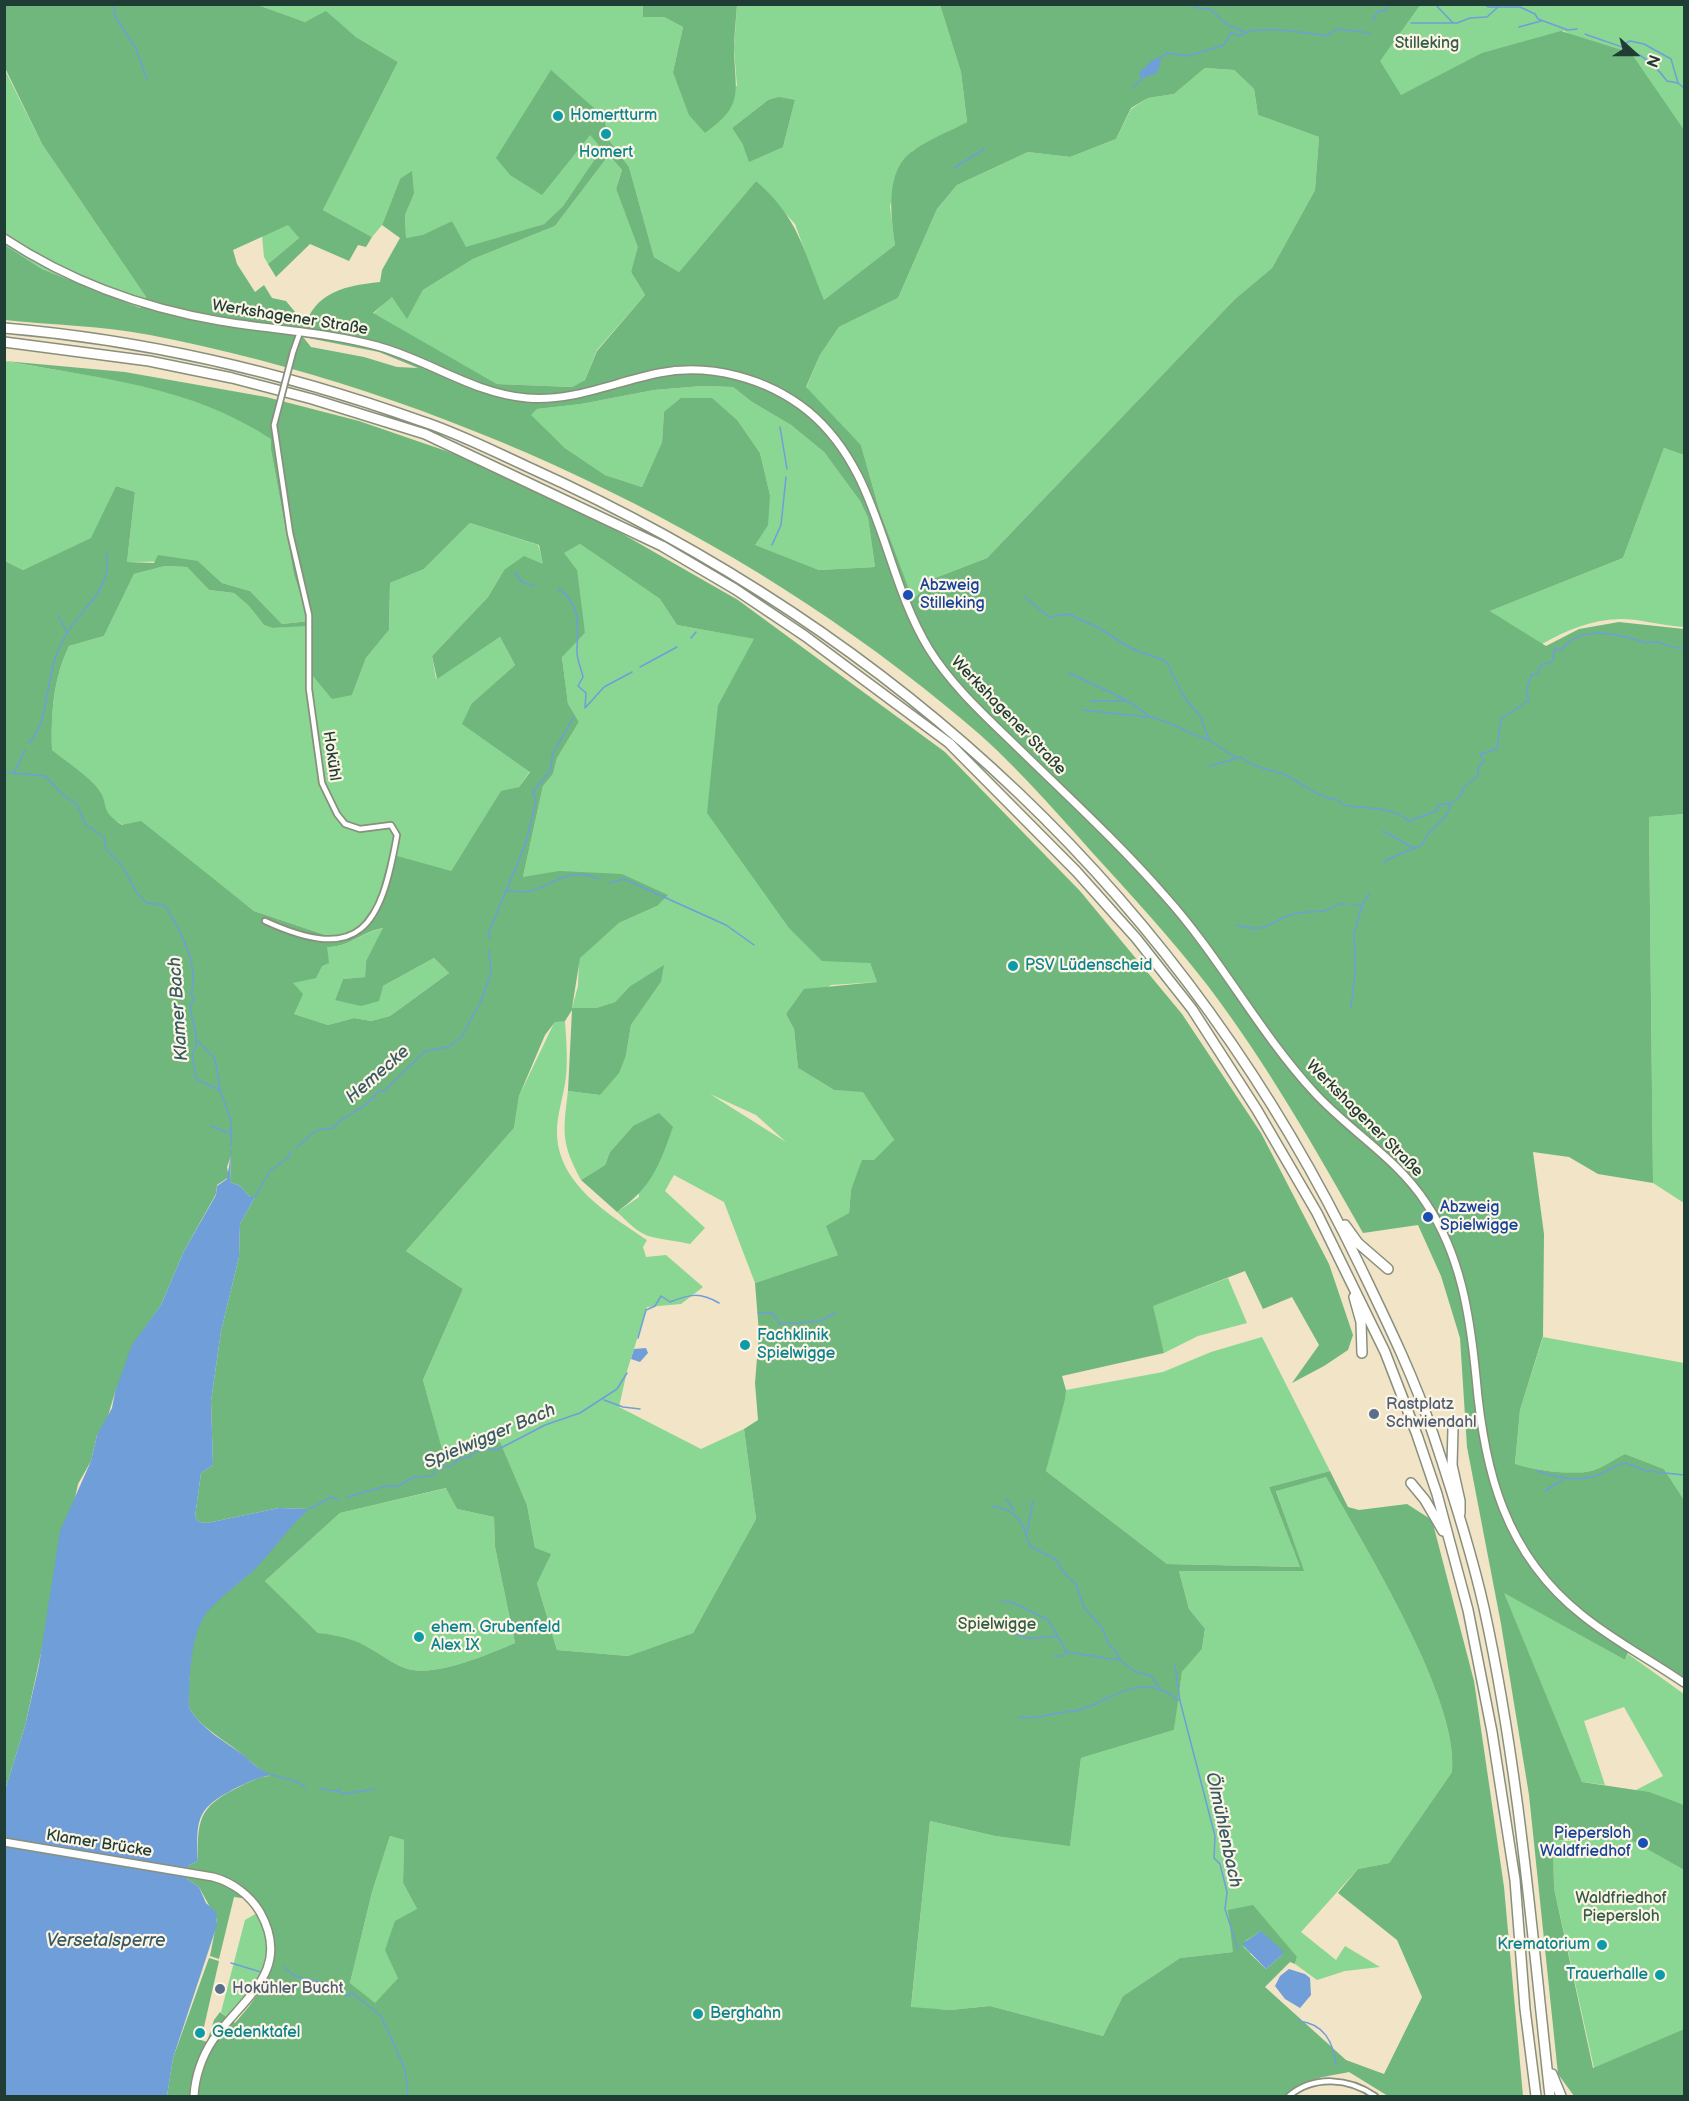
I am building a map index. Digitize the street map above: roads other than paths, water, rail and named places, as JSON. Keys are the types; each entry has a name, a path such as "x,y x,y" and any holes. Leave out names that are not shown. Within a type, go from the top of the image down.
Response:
{"highway":[{"path":"4,328 51,332 148,346 231,363 314,385 428,423 586,493 664,534 738,577 884,675 955,733 1022,795 1147,929 1207,1008 1278,1113 1331,1206 1398,1346 1432,1430 1483,1604 1504,1714 1523,1849 1550,2097"},
{"path":"4,342 149,361 232,378 312,399 425,434 662,546 735,589 805,636 949,743 1076,871 1137,939 1192,1009 1257,1110 1343,1263 1385,1352 1418,1435 1468,1610 1487,1710 1515,1880 1525,2009 1536,2097"},
{"path":"1331,1206 1358,1243 1388,1269"},
{"path":"1343,1263 1361,1322 1362,1353"},
{"path":"1453,1429 1452,1465 1460,1501 1460,1521"},
{"path":"1411,1483 1439,1523 1453,1553"},
{"path":"1544,2038 1561,2097"}],"main road":[{"name":"Werkshagener Straße","path":"4,238 49,265 127,298 208,319 375,345 409,357 469,385 525,398 571,396 659,373 681,370 728,374 778,392 801,405 821,423 858,472 917,629 947,674 1164,894 1311,1089 1396,1165 1425,1202 1448,1245 1464,1293 1486,1458 1495,1490 1520,1544 1551,1586 1583,1616 1684,1683"},
{"name":"Klamer Brücke","path":"4,1842 189,1872 227,1882 250,1899 266,1924 270,1948 268,1969 257,1990 220,2032 206,2053 196,2079 194,2097"}],"street":[{"name":"Hokühl","path":"265,921 296,934 320,940 342,938 358,930 370,921 380,903 397,835 396,829 391,825 360,830 345,824 322,783 309,689 309,615 290,533 274,425 300,332"},
{"path":"1289,2097 1306,2085 1323,2081 1342,2082 1365,2090 1375,2097"}],"water":[{"path":"1154,59 1161,60 1157,73 1141,79 1139,73"},
{"name":"Versetalsperre","path":"231,1153 230,1182 240,1186 250,1197 255,1197 240,1224 239,1257 221,1331 211,1401 213,1465 201,1473 195,1517 199,1522 207,1523 279,1508 309,1509 257,1567 214,1604 203,1619 194,1643 189,1684 189,1708 213,1734 258,1768 272,1775 254,1780 223,1795 206,1809 199,1824 198,1861 189,1865 187,1879 199,1887 206,1903 216,1912 217,1925 173,2058 167,2096 5,2096 5,1790 25,1726 39,1665 60,1531 91,1461 97,1435 112,1408 115,1392 132,1345 161,1305 184,1251 216,1195 217,1186 227,1179"},
{"path":"646,1348 648,1353 640,1362 631,1359 634,1349"},
{"path":"1261,1931 1283,1951 1283,1954 1266,1969 1242,1944"},
{"path":"1289,1969 1310,1978 1311,1995 1300,2008 1285,1999 1275,1986 1280,1976"}],"waterway":[{"path":"113,4 115,16 136,49 147,79"},
{"path":"1193,4 1196,8 1210,9 1227,25 1245,32"},
{"name":"Hemecke","path":"1373,21 1377,12 1386,10 1389,4"},
{"path":"1435,4 1453,23"},
{"name":"Hemecke","path":"1485,4 1488,7 1520,7 1535,14 1538,19 1568,30 1577,29"},
{"path":"1411,23 1457,23 1470,18 1487,17 1498,7"},
{"path":"1519,27 1541,21"},
{"name":"Hemecke","path":"1157,59 1168,53 1188,56 1224,45 1231,33 1240,36 1247,32 1269,29 1326,36 1337,29 1370,33"},
{"name":"Hemecke","path":"1585,34 1640,55 1667,81 1678,83 1684,88"},
{"path":"1622,45 1630,41 1644,44 1671,59 1678,83"},
{"name":"Hemecke","path":"1133,88 1141,79"},
{"path":"954,168 984,149"},
{"path":"780,427 787,469"},
{"path":"772,545 781,525 786,477"},
{"path":"29,743 41,723 52,669 59,648 70,628 94,599 105,578 106,553"},
{"name":"Hemecke","path":"515,572 522,582 534,586"},
{"name":"Hemecke","path":"558,589 571,601 576,615 577,656 583,677 578,686 586,693 585,708"},
{"path":"1025,597 1049,617 1069,614 1101,629 1130,648 1166,661 1183,695 1201,718 1209,740 1236,758 1240,757 1256,766 1286,775 1318,794 1336,799 1343,805 1386,810 1409,821 1437,811 1438,805 1451,803"},
{"path":"58,615 67,632"},
{"path":"691,638 696,632"},
{"path":"1384,864 1386,860 1422,845 1427,835 1446,816 1451,803 1461,796 1463,788 1478,776 1478,768 1484,761 1480,754 1497,749 1501,719 1529,700 1526,692 1531,675 1537,674 1541,665 1552,662 1555,648 1561,650 1569,642 1579,637 1600,633 1684,648"},
{"path":"640,667 677,647"},
{"path":"586,707 604,687 632,672"},
{"path":"1069,672 1121,697 1149,717 1208,740"},
{"path":"1091,701 1125,701"},
{"path":"1083,710 1147,717"},
{"name":"Hemecke","path":"490,939 488,934 526,843 536,801 533,792 551,769 552,755 574,716"},
{"path":"14,773 25,750"},
{"path":"1210,766 1235,759"},
{"name":"Klamer Bach","path":"4,772 45,776 62,794 78,806 85,824 104,837 106,849 121,864 137,893 147,903 165,905 187,948 193,971 191,994 194,998 190,1007 196,1035 196,1047 192,1054 196,1079 220,1090 231,1121 231,1145"},
{"path":"1383,831 1413,848"},
{"path":"506,891 530,891 571,875 589,875 599,879"},
{"path":"609,883 624,879 726,925 754,945"},
{"path":"1353,905 1362,906 1369,894"},
{"path":"1237,925 1248,928 1263,927 1294,914 1322,911 1339,904 1347,904"},
{"path":"1351,1007 1355,973 1354,933 1362,906"},
{"name":"Hemecke","path":"296,1148 317,1130 333,1128 368,1103 378,1091 384,1091 425,1051 449,1047 462,1036 480,1003 491,974 489,950"},
{"path":"198,1041 215,1059 220,1089"},
{"path":"211,1126 232,1134"},
{"name":"Hemecke","path":"255,1197 270,1171 288,1158 291,1151"},
{"name":"Spielwigger Bach","path":"638,1338 646,1310 655,1306 661,1296 670,1302 683,1297 700,1296 719,1303"},
{"name":"Spielwigger Bach","path":"758,1313 772,1313 780,1324 821,1321 836,1312"},
{"name":"Spielwigger Bach","path":"347,1497 387,1486 398,1486 414,1477 431,1476 440,1467 452,1466 458,1459 470,1457 474,1452 486,1448 497,1450 545,1425 580,1413 617,1389 627,1373"},
{"path":"604,1400 623,1407 640,1409"},
{"path":"1537,1471 1558,1477 1580,1479 1595,1476 1626,1463 1647,1471 1684,1475"},
{"path":"1545,1491 1562,1480"},
{"name":"Spielwigger Bach","path":"309,1509 331,1497 338,1499"},
{"path":"1006,1499 1014,1510"},
{"path":"1027,1532 1033,1501"},
{"path":"992,1506 1008,1510 1018,1518 1030,1546 1055,1559 1065,1574 1076,1584 1085,1609 1102,1627 1108,1643 1120,1660 1134,1671 1151,1676 1159,1687"},
{"path":"1002,1601 1014,1603 1048,1620 1067,1652 1118,1660"},
{"path":"1003,1628 1026,1638 1056,1637"},
{"path":"1054,1656 1061,1656 1067,1652"},
{"path":"1175,1666 1180,1701"},
{"name":"Ölmühlenbach","path":"1019,1717 1038,1717 1078,1711 1119,1693 1142,1687 1166,1692 1180,1701 1215,1836 1214,1858 1220,1864 1227,1892 1225,1909 1238,1949"},
{"path":"272,1775 298,1782 306,1788"},
{"path":"321,1789 338,1791 341,1788"},
{"path":"338,1791 343,1794 374,1789"},
{"path":"231,1963 261,1972"},
{"path":"284,1967 295,1976 337,1986"},
{"path":"344,1995 349,1996 351,1992 381,2016 405,2069 408,2096"},
{"name":"Ölmühlenbach","path":"1299,2021 1315,2026 1326,2035 1330,2041 1336,2065"}],"place":[{"name":"Homertturm","path":"558,116"},
{"name":"Homert","path":"606,134"},
{"name":"Abzweig Stilleking","path":"908,595"},
{"name":"PSV Lüdenscheid","path":"1013,966"},
{"name":"Abzweig Spielwigge","path":"1428,1217"},
{"name":"Fachklinik Spielwigge","path":"745,1345"},
{"name":"Rastplatz Schwiendahl","path":"1374,1414"},
{"name":"ehem. Grubenfeld Alex IX","path":"419,1637"},
{"name":"Piepersloh Waldfriedhof","path":"1643,1843"},
{"name":"Krematorium","path":"1602,1945"},
{"name":"Trauerhalle","path":"1660,1975"},
{"name":"Hokühler Bucht","path":"220,1989"},
{"name":"Berghahn","path":"698,2014"},
{"name":"Gedenktafel","path":"200,2033"}],"park label":[{"name":"Stilleking","path":"1427,44"},
{"name":"Spielwigge","path":"997,1625"},
{"name":"Waldfriedhof Piepersloh","path":"1621,1908"}]}
